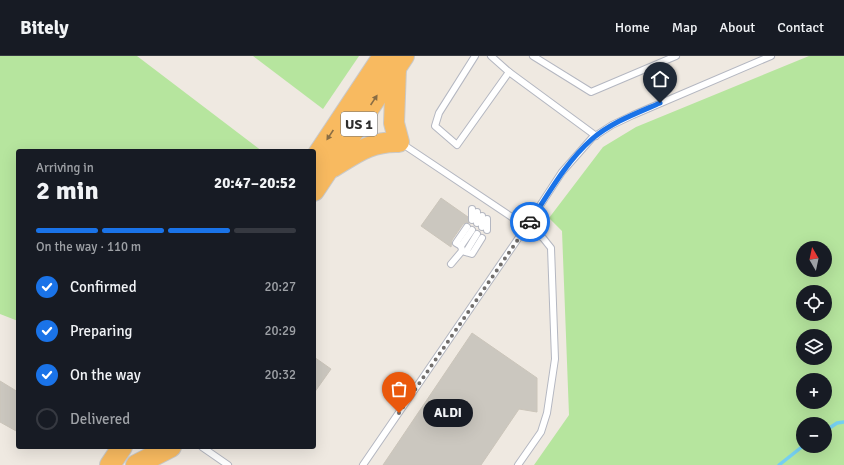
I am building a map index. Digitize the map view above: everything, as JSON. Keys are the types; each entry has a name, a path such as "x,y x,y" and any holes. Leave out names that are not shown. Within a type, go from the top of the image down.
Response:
{"highway":[{"path":"321,165 369,146 385,142 399,142 394,123 394,60"},
{"name":"US 1","path":"316,184 321,165 394,60"},
{"path":"110,465 121,449"},
{"path":"132,465 143,449"},
{"path":"136,465 167,449"}],"lane":[{"path":"475,56 439,113 435,126 458,145 508,72"},
{"path":"491,56 508,72 596,136"},
{"path":"533,56 591,92 676,56"},
{"path":"363,465 526,228 562,172 575,156 596,136 612,125 633,114 771,56"},
{"path":"399,142 543,238 551,248 555,359 547,413 541,432 518,465"},
{"path":"480,214 480,225 480,214"},
{"path":"451,264 463,250 470,229"},
{"path":"463,250 472,254 480,236"},
{"path":"205,449 228,465"}],"green space":[{"path":"0,56 137,56 259,149 16,149 16,320 0,314"},
{"path":"253,56 359,56 323,109"},
{"path":"809,56 844,56 844,465 534,465 569,415 562,231 549,218 603,147 636,127"}],"building":[{"path":"441,198 468,217 469,223 463,224 452,240 451,247 421,226"},
{"path":"472,333 537,378 537,412 519,409 481,465 383,465"},
{"path":"316,358 331,369 316,390"},
{"path":"0,381 16,391 16,431 0,422"}],"waterway":[{"path":"832,426 837,423 844,422"},
{"path":"779,465 796,452"}],"way so far":[{"path":"399,413 530,222"}],"place":[{"name":"ALDI","path":"399,413"}],"route":[{"path":"530,222 562,172 592,138 633,114 660,103"}]}
